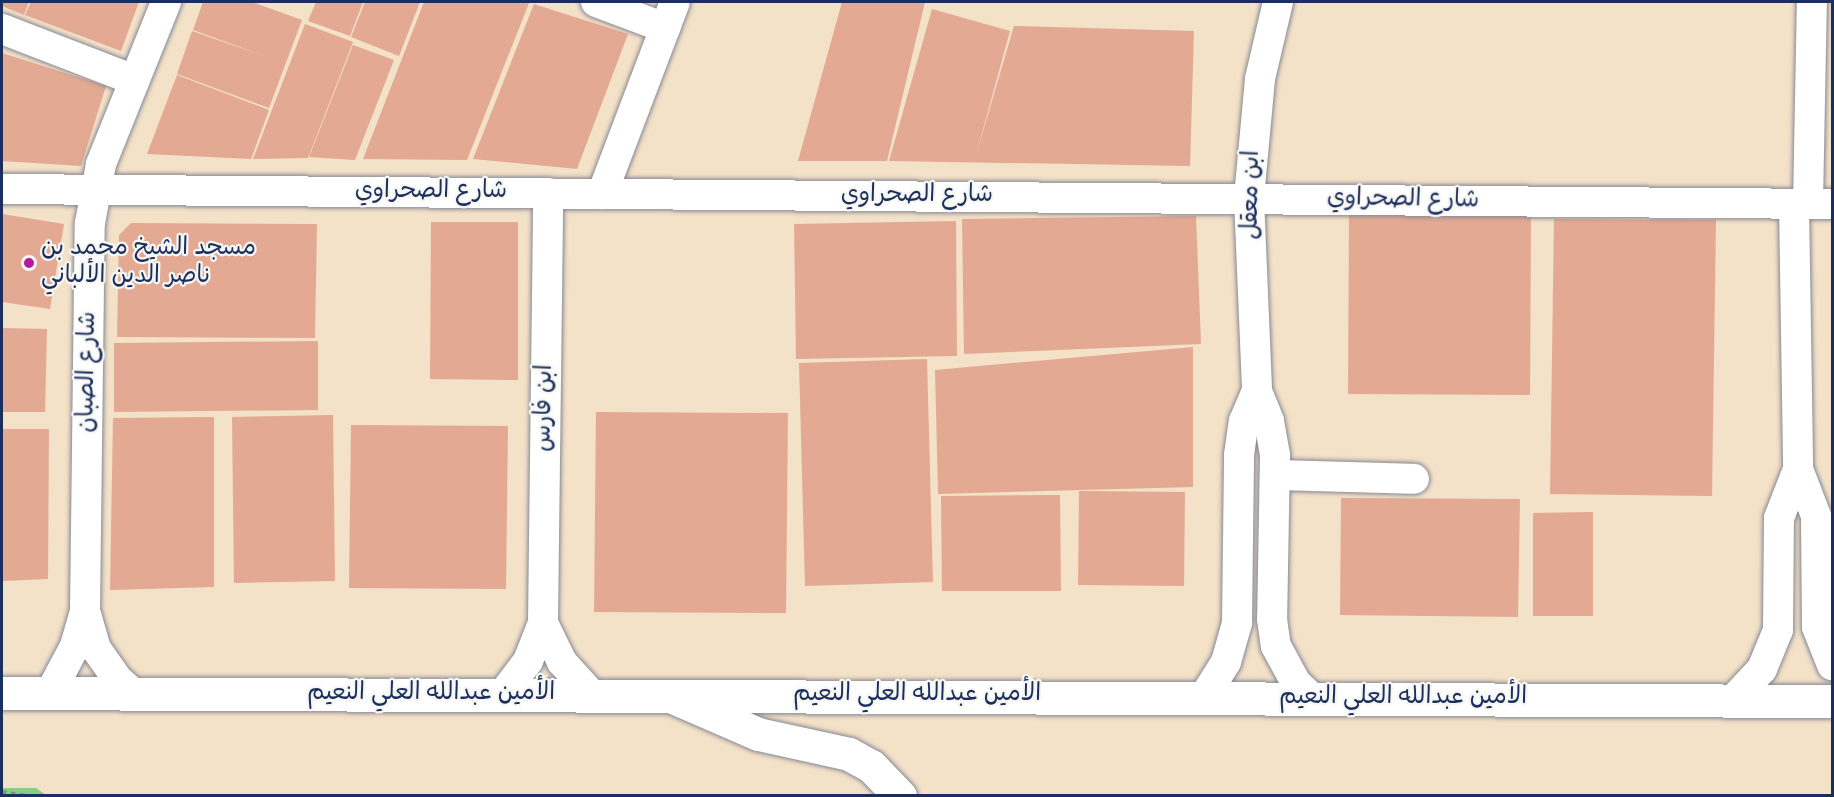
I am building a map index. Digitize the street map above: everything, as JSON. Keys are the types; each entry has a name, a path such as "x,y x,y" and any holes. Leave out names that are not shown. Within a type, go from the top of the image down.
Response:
{"main road":[{"name":"الأمين عبدالله العلي النعيم","path":"2,693 504,693 1833,701"},
{"path":"666,694 758,734 849,754 871,766 900,795"}],"street":[{"name":"شارع الصبان","path":"85,611 89,255 95,190 134,80 166,2"},
{"path":"596,2 670,14 602,194"},
{"name":"ابن معقل","path":"1278,2 1260,79 1249,198 1257,391 1273,438 1275,475 1272,619 1276,646 1285,666 1312,698"},
{"path":"1733,700 1762,669 1778,630 1780,609 1779,518 1798,469 1812,204 1812,2"},
{"path":"2,29 134,80"},
{"name":"شارع الصحراوي","path":"2,189 1812,204"},
{"name":"ابن فارس","path":"543,623 548,193"},
{"name":"ابن معقل","path":"1204,697 1226,662 1238,616 1240,447 1257,391"},
{"path":"1798,469 1816,516 1816,608 1822,646 1833,665"},
{"path":"1275,475 1414,478"},
{"path":"1239,568 1253,586 1263,586 1273,570"},
{"path":"1238,616 1249,602 1258,602 1272,619"},
{"path":"1780,609 1816,608"},
{"path":"50,693 68,662 85,611"},
{"path":"85,611 96,649 118,680 133,693"},
{"path":"504,693 528,661 543,623"},
{"path":"543,623 562,662 591,694"}],"path":[{"path":"2,792 27,795"}],"green space":[{"path":"2,788 36,788 46,795 2,795"}],"building":[{"path":"2,2 29,2 24,15 2,6"},
{"path":"31,2 139,2 121,51 25,15"},
{"path":"203,2 252,2 302,20 269,108 177,74 192,31 270,58 193,30"},
{"path":"316,2 363,2 350,36 308,21"},
{"path":"365,2 420,2 399,56 351,37"},
{"path":"424,2 529,3 467,160 363,159"},
{"path":"842,2 925,2 887,161 798,161"},
{"path":"534,4 628,34 577,169 473,159"},
{"path":"932,9 1010,31 976,155 1014,26 1194,31 1190,166 889,161"},
{"path":"305,24 353,42 308,158 253,159"},
{"path":"353,45 394,60 355,160 309,157"},
{"path":"2,53 106,86 81,166 2,161"},
{"path":"177,75 269,110 251,159 147,154"},
{"path":"1349,211 1531,211 1530,395 1348,394"},
{"name":"مسجد الشيخ محمد بن ناصر الدين الألباني","path":"2,214 64,224 50,309 2,302"},
{"path":"1196,216 1201,344 964,354 962,219"},
{"path":"1554,219 1716,220 1712,496 1550,494"},
{"path":"956,221 957,356 796,359 794,224"},
{"path":"431,222 518,222 518,380 430,379"},
{"path":"131,223 317,224 315,338 117,337 119,235"},
{"path":"2,328 47,329 45,412 2,412"},
{"path":"318,341 318,410 114,412 114,343"},
{"path":"1193,347 1193,487 938,494 935,370"},
{"path":"927,359 933,582 805,586 799,363"},
{"path":"596,412 788,413 786,613 594,612"},
{"path":"333,415 335,581 234,583 232,417"},
{"path":"214,417 214,587 110,590 113,418"},
{"path":"351,425 508,426 506,589 349,588"},
{"path":"2,429 49,429 48,579 2,581"},
{"path":"1079,491 1185,492 1184,586 1078,585"},
{"path":"1060,495 1061,591 942,591 941,496"},
{"path":"1341,498 1520,499 1518,617 1340,615"},
{"path":"1593,512 1593,616 1533,616 1533,513"}],"place":[{"name":"مسجد الشيخ محمد بن ناصر الدين الألباني","path":"29,263"}]}
